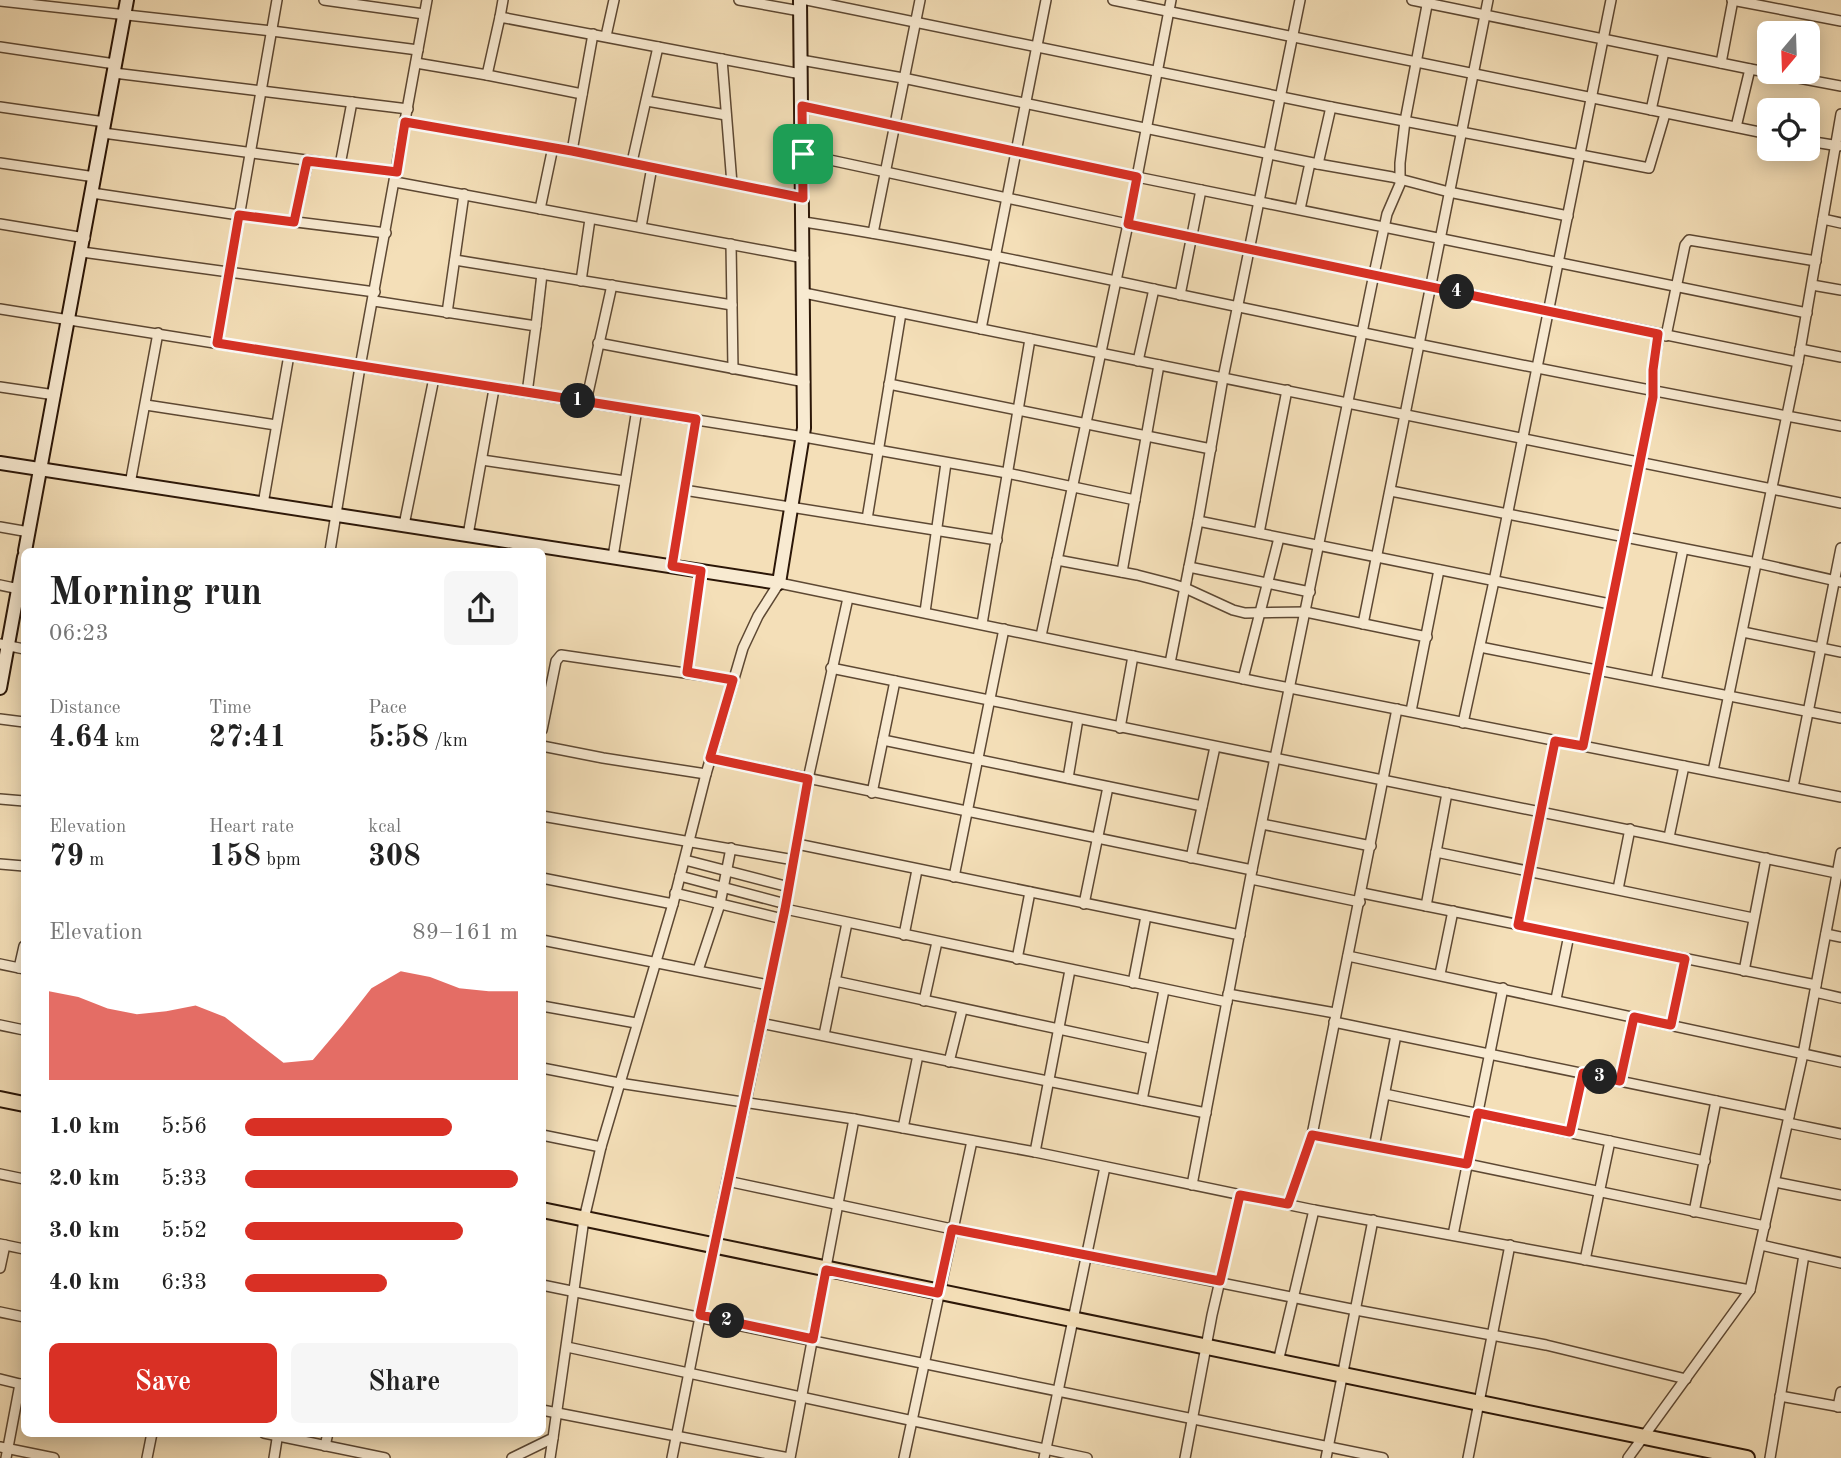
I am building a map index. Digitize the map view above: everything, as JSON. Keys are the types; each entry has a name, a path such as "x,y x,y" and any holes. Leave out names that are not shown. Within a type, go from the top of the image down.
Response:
{"main road":[{"path":"0,1099 21,1103"},
{"path":"546,1211 1748,1458"}],"street":[{"path":"26,548 127,0"},
{"path":"217,343 277,0"},
{"path":"324,0 424,14"},
{"path":"331,548 360,367 375,297 427,0"},
{"path":"487,75 503,0"},
{"path":"606,36 614,0"},
{"path":"738,0 802,4 915,21 1331,107 1650,168 1665,114"},
{"path":"873,233 920,0"},
{"path":"981,329 1046,0"},
{"path":"1113,0 1757,131"},
{"path":"1041,636 1128,224 1171,0"},
{"path":"1170,663 1223,378 1261,202 1300,0"},
{"path":"1412,0 1841,86"},
{"path":"1363,624 1488,0"},
{"path":"1463,723 1611,0"},
{"path":"1721,63 1733,0 1841,21"},
{"path":"5,1 418,50"},
{"path":"1192,1185 1289,688 1374,274 1384,228 1401,180 1400,163 1405,121 1428,2"},
{"path":"550,1458 584,1219 601,1147 673,904 733,680 750,630 779,583 793,508 804,437 805,382 802,4"},
{"path":"500,17 801,74"},
{"path":"572,151 593,34"},
{"path":"0,47 115,69 408,109"},
{"path":"632,162 659,47"},
{"path":"1651,110 1664,52"},
{"path":"722,60 732,184"},
{"path":"801,60 903,78 1568,216"},
{"path":"416,63 582,94"},
{"path":"1737,127 1749,69"},
{"path":"647,101 726,115"},
{"path":"340,165 352,102"},
{"path":"802,106 1558,264 1807,313"},
{"path":"0,107 249,154 340,165 464,194 804,258"},
{"path":"1300,209 1331,107"},
{"path":"1713,771 1798,362 1838,146 1841,114"},
{"path":"405,122 632,162 803,198"},
{"path":"1820,143 1838,146"},
{"path":"540,209 553,147"},
{"path":"803,154 1798,362"},
{"path":"294,222 307,161"},
{"path":"0,163 95,177"},
{"path":"640,227 652,167"},
{"path":"1180,295 1202,190"},
{"path":"92,193 386,233"},
{"path":"447,313 464,194"},
{"path":"582,281 590,219"},
{"path":"1824,219 1841,223"},
{"path":"803,222 873,233 1654,392 1841,426"},
{"path":"0,224 85,238"},
{"path":"1583,746 1654,392 1653,370 1685,245 1689,240 1816,261"},
{"path":"731,244 733,369"},
{"path":"82,253 230,272 375,297 447,313 536,326"},
{"path":"455,260 732,305"},
{"path":"527,393 541,274"},
{"path":"586,402 611,285"},
{"path":"1812,285 1841,290"},
{"path":"1138,361 1154,289"},
{"path":"804,293 1841,503"},
{"path":"0,309 804,437 1007,473 1135,500"},
{"path":"867,519 901,313"},
{"path":"130,484 158,333"},
{"path":"982,624 1030,338"},
{"path":"598,343 805,382"},
{"path":"1800,349 1841,357"},
{"path":"263,504 289,355"},
{"path":"1122,572 1158,365"},
{"path":"404,525 434,379"},
{"path":"889,384 1211,449"},
{"path":"0,387 55,395"},
{"path":"468,535 494,389"},
{"path":"1259,533 1286,390"},
{"path":"146,405 276,425"},
{"path":"613,557 637,410"},
{"path":"672,566 696,419"},
{"path":"482,460 625,481"},
{"path":"0,463 779,583 1243,679 1841,797"},
{"path":"925,612 946,463"},
{"path":"684,490 997,540"},
{"path":"1391,491 1838,581"},
{"path":"1198,521 1610,604"},
{"path":"0,527 29,532"},
{"path":"1243,679 1279,538"},
{"path":"1793,787 1820,648 1838,581 1841,548"},
{"path":"1657,681 1683,549"},
{"path":"1057,560 1122,572 1185,588 1233,610 1260,614 1306,612 1427,637"},
{"path":"1189,567 1310,592"},
{"path":"1411,711 1439,570"},
{"path":"687,672 701,571"},
{"path":"0,688 4,645 21,576"},
{"path":"0,585 19,589"},
{"path":"672,1458 727,1181 785,911 808,779 848,597"},
{"path":"954,877 1004,629"},
{"path":"1742,632 1841,652"},
{"path":"1480,647 1841,718"},
{"path":"546,710 556,660 561,655 733,680"},
{"path":"1120,728 1133,656"},
{"path":"831,668 1669,837 1839,874"},
{"path":"872,793 895,681"},
{"path":"1288,1204 1312,1135 1397,709"},
{"path":"0,719 21,722"},
{"path":"1068,778 1078,719"},
{"path":"883,740 1202,806"},
{"path":"1518,925 1555,741"},
{"path":"546,747 706,774"},
{"path":"1192,858 1215,747"},
{"path":"710,758 1192,858 1361,897 1453,911 1744,971 1841,998"},
{"path":"1669,837 1684,766"},
{"path":"1084,904 1108,787"},
{"path":"1426,906 1447,793"},
{"path":"0,799 21,801"},
{"path":"546,817 794,860"},
{"path":"1262,824 1371,846"},
{"path":"1618,889 1630,830"},
{"path":"797,844 1240,935"},
{"path":"698,970 720,904 730,848"},
{"path":"1436,852 1753,918"},
{"path":"1628,1458 1751,1290 1803,1054 1841,853"},
{"path":"1744,971 1766,858"},
{"path":"685,860 789,887"},
{"path":"0,864 21,866"},
{"path":"904,935 917,870"},
{"path":"680,877 724,888 785,911"},
{"path":"546,878 673,904"},
{"path":"1017,959 1030,892"},
{"path":"675,893 720,904 785,911 847,923 1164,990 1228,998 1335,1018 1396,1035 1716,1101 1841,1134"},
{"path":"1440,974 1453,911"},
{"path":"1133,983 1146,916"},
{"path":"824,1035 847,923"},
{"path":"1826,934 1841,937"},
{"path":"1556,999 1569,935"},
{"path":"546,941 768,985"},
{"path":"925,1001 937,942"},
{"path":"1348,956 1841,1062"},
{"path":"1671,1025 1685,959"},
{"path":"0,964 21,968"},
{"path":"1035,1152 1070,970"},
{"path":"835,981 1152,1049"},
{"path":"1453,1235 1503,988"},
{"path":"1142,1100 1164,990"},
{"path":"546,1007 636,1023"},
{"path":"950,1062 962,1010"},
{"path":"1620,1081 1634,1017"},
{"path":"760,1023 1206,1113"},
{"path":"0,1025 21,1029"},
{"path":"1374,1147 1396,1035"},
{"path":"903,1128 918,1055"},
{"path":"546,1069 619,1083 854,1119 1035,1152 1314,1210 1751,1290"},
{"path":"1570,1132 1583,1073"},
{"path":"1385,1094 1704,1161"},
{"path":"1694,1212 1716,1101"},
{"path":"546,1410 789,1458 840,1204 854,1119"},
{"path":"1312,1135 1765,1226"},
{"path":"546,1136 601,1147"},
{"path":"904,1458 972,1141"},
{"path":"1586,1260 1611,1141"},
{"path":"1045,1454 1105,1167"},
{"path":"0,1174 21,1178"},
{"path":"727,1181 952,1229 1492,1335 1686,1379"},
{"path":"1775,1182 1841,1195"},
{"path":"1185,1458 1206,1347 1240,1195"},
{"path":"1278,1362 1314,1210"},
{"path":"1326,1458 1373,1220"},
{"path":"0,1268 3,1245 21,1248"},
{"path":"1468,1458 1510,1245"},
{"path":"1761,1245 1841,1263"},
{"path":"1770,1458 1804,1255"},
{"path":"546,1286 700,1315 1057,1392 1383,1458"},
{"path":"0,1312 21,1316"},
{"path":"567,1347 912,1421 1045,1454 1087,1458"},
{"path":"0,1379 21,1384"},
{"path":"21,1388 5,1451 54,1458"},
{"path":"1780,1396 1839,1407 1841,1392"},
{"path":"146,1458 151,1437"},
{"path":"274,1458 278,1437"},
{"path":"287,1437 385,1458"},
{"path":"325,1446 327,1437"},
{"path":"512,1458 553,1438"}],"route":[{"path":"802,106 1137,177 1128,224 1658,334 1653,370 1653,397 1583,746 1555,741 1518,925 1685,959 1671,1025 1634,1017 1620,1081 1583,1073 1570,1132 1478,1113 1467,1164 1312,1135 1288,1204 1240,1195 1220,1281 952,1229 938,1293 826,1270 813,1339 700,1315 785,909 808,779 710,758 733,680 687,672 701,571 672,566 696,419 217,343 239,215 294,222 307,161 397,172 405,122 572,151 803,198 803,154 802,106"}]}
